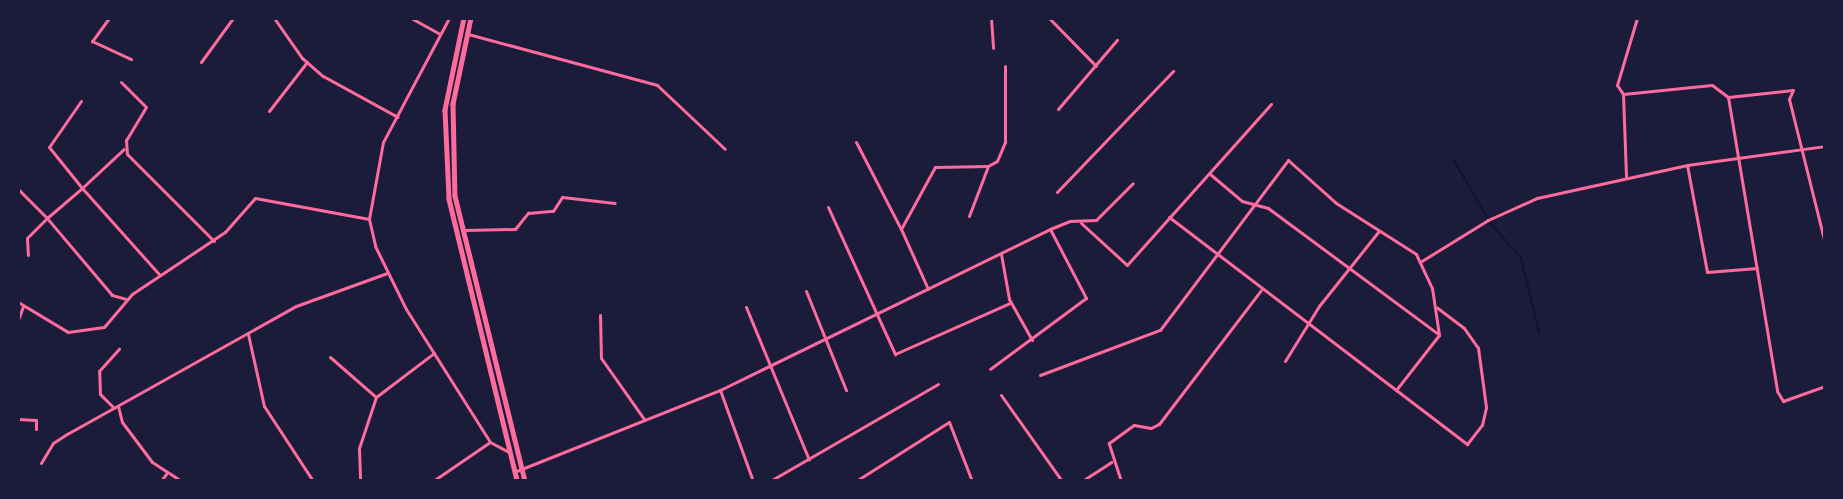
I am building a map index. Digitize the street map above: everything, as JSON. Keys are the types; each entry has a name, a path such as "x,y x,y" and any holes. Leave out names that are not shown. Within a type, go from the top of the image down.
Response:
{"main road":[{"path":"464,18 445,110 449,199 515,478"},
{"path":"471,18 466,34 451,142 461,230 525,481"}],"street":[{"path":"109,18 92,41 131,60"},
{"path":"201,62 233,18"},
{"path":"274,18 307,62 398,117"},
{"path":"411,18 438,33"},
{"path":"449,18 438,33 380,154 369,219 387,273 434,353 490,442 510,452"},
{"path":"991,18 993,48"},
{"path":"1049,18 1096,66"},
{"path":"1626,177 1623,94 1617,85 1637,18"},
{"path":"466,34 657,85 725,149"},
{"path":"1058,109 1117,40"},
{"path":"270,111 307,62"},
{"path":"969,216 988,166 1005,142 1005,66"},
{"path":"1057,192 1173,71"},
{"path":"28,255 27,238 124,148 146,107 121,82"},
{"path":"1623,94 1712,85 1728,97 1742,162 1757,268 1783,402 1825,386"},
{"path":"1728,97 1793,90 1790,99 1825,243"},
{"path":"81,101 50,148 82,188 159,274"},
{"path":"1081,223 1127,265 1271,104"},
{"path":"856,142 901,229 928,289"},
{"path":"1420,262 1488,220 1538,198 1687,165 1742,162 1825,146"},
{"path":"124,148 178,211 214,241"},
{"path":"1040,375 1160,330 1259,204 1288,160 1378,232 1416,254 1420,262 1435,307 1439,335 1396,390"},
{"path":"1687,165 1707,272 1757,268"},
{"path":"901,229 935,167 988,166"},
{"path":"1210,174 1242,201 1259,204 1349,267 1439,335"},
{"path":"515,478 522,469 720,390 1050,229 1070,221 1081,223 1096,220 1133,183"},
{"path":"18,189 47,218 112,295 122,301 159,274 214,241 255,198 369,219"},
{"path":"461,230 515,229 528,213 553,211 562,196 615,203"},
{"path":"828,207 874,315 900,356 1011,303"},
{"path":"1169,217 1217,259 1467,444 1482,425 1486,406 1478,348 1464,328 1435,307"},
{"path":"990,369 1086,298 1050,229"},
{"path":"1285,361 1307,324 1378,232"},
{"path":"1001,254 1011,303 1032,340"},
{"path":"41,463 53,443 296,306 387,273"},
{"path":"1121,481 1112,462 1108,443 1134,425 1151,428 1159,424 1261,290"},
{"path":"806,291 846,390"},
{"path":"18,302 68,332 88,332 104,327 129,297"},
{"path":"18,320 23,306"},
{"path":"746,307 772,363 809,461"},
{"path":"600,315 601,358 644,419"},
{"path":"248,334 259,363 256,388 273,424 313,481"},
{"path":"119,349 99,371 100,394 116,407 128,430 166,474 181,481"},
{"path":"360,481 359,448 376,397 434,353"},
{"path":"330,357 376,397"},
{"path":"770,481 809,461 938,384"},
{"path":"720,390 753,481"},
{"path":"1001,395 1062,481"},
{"path":"18,419 36,420 36,429"},
{"path":"856,481 949,422 972,481"},
{"path":"433,481 490,442"},
{"path":"1082,481 1112,462"},
{"path":"161,481 166,474"},
{"path":"306,481 310,476"}],"waterway":[{"path":"1453,159 1487,217"},
{"path":"1490,223 1521,258 1539,332"}]}
